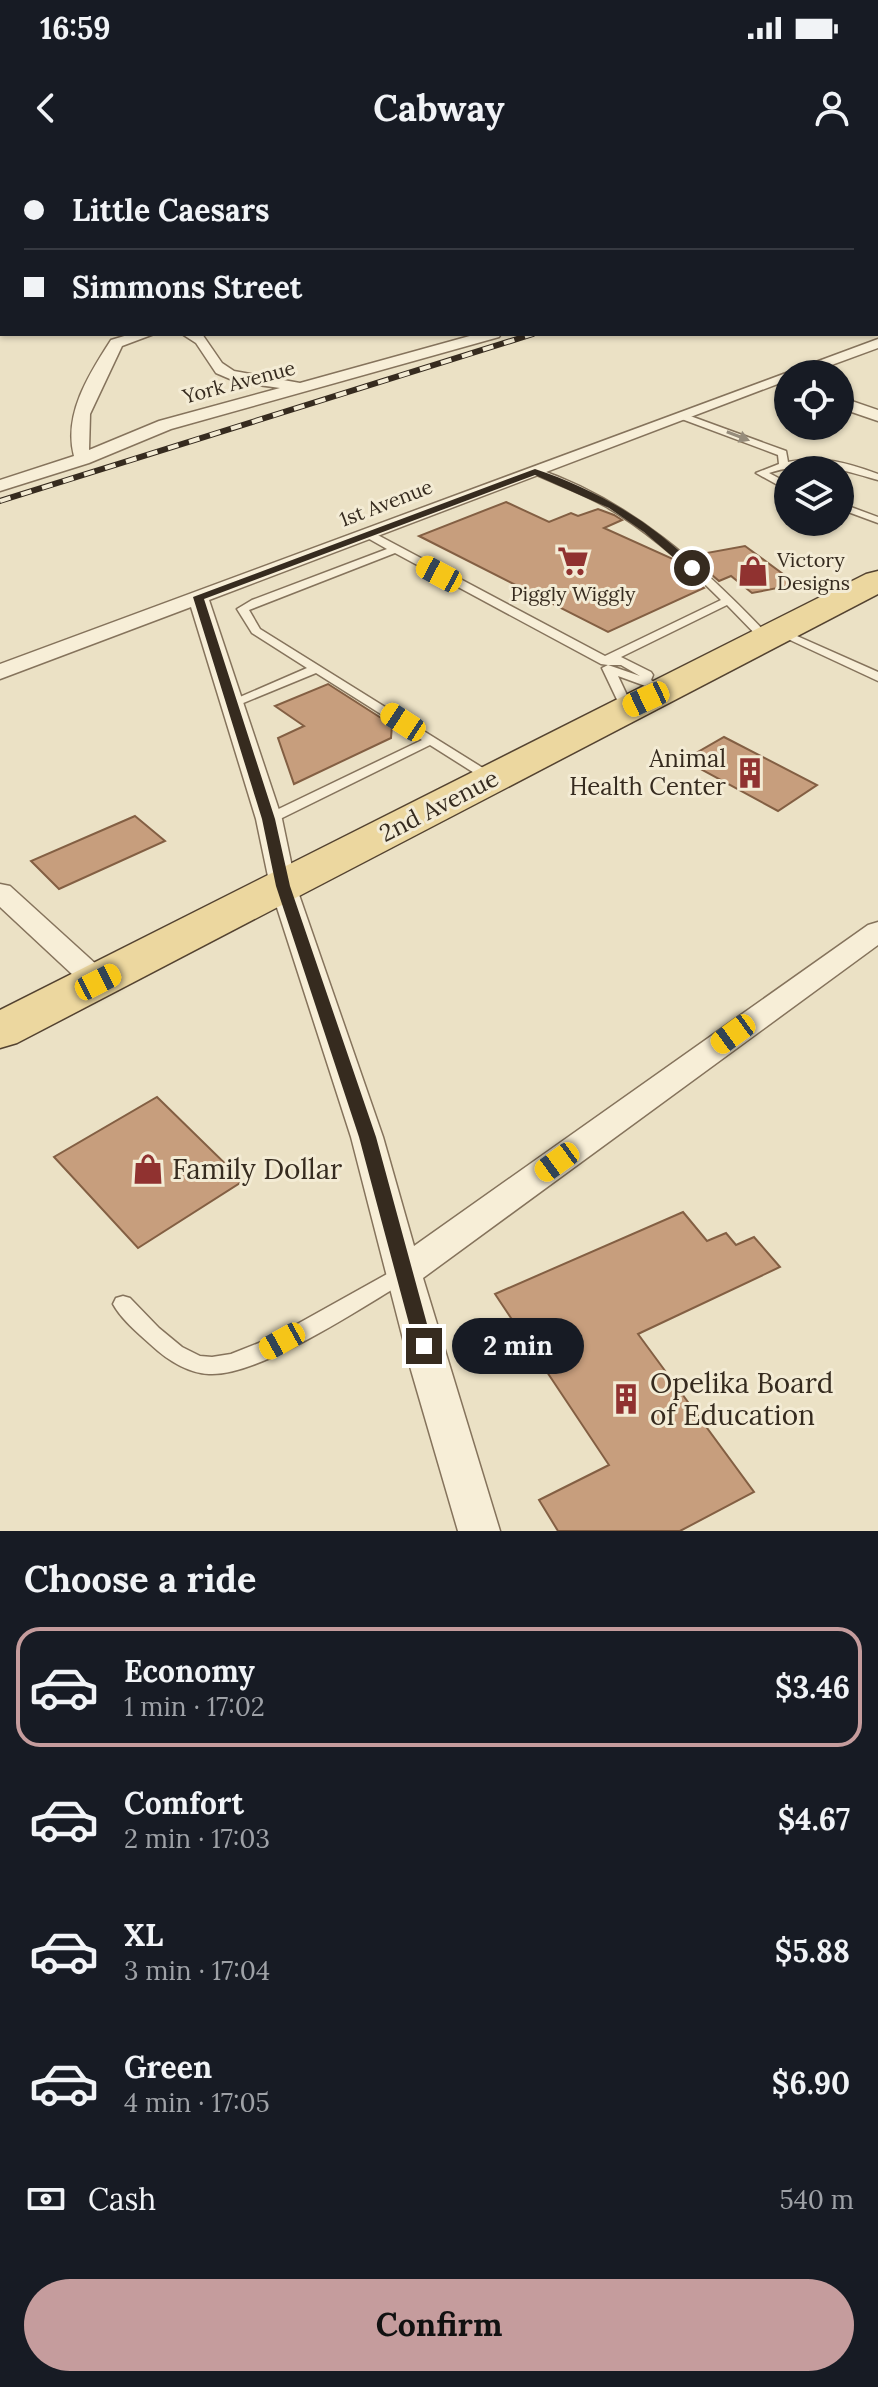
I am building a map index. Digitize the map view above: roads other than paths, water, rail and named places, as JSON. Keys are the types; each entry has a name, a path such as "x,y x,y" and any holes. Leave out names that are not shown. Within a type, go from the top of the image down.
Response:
{"main road":[{"name":"2nd Avenue","path":"0,1031 492,779 645,693 772,635 878,581"}],"street":[{"path":"83,459 78,446 79,425 86,401 116,343 140,336"},
{"path":"193,336 204,341 217,368 230,375 302,388"},
{"name":"York Avenue","path":"0,486 83,459 165,425 487,336"},
{"name":"1st Avenue","path":"833,360 878,343"},
{"name":"1st Avenue","path":"0,672 774,382"},
{"path":"854,407 878,416"},
{"path":"198,597 269,819 283,886 367,1137 430,1370 479,1531"},
{"path":"0,892 98,982"},
{"path":"405,1272 878,931"}],"lane":[{"path":"682,416 783,453 783,456"},
{"path":"774,468 761,473 774,480"},
{"path":"854,468 878,477"},
{"path":"535,471 612,506 648,530 772,635 878,677"},
{"path":"854,511 878,520"},
{"path":"368,534 608,665 645,693"},
{"path":"396,549 243,609 256,631 492,779"},
{"path":"608,665 729,600"},
{"path":"608,665 645,693"},
{"path":"232,703 318,668"},
{"path":"269,819 431,740"},
{"path":"123,1304 169,1350 210,1367 257,1355 405,1272"}],"railway":[{"path":"0,501 527,336"}],"place":[{"name":"Piggly Wiggly","path":"573,561"},
{"name":"Victory Designs","path":"753,571"},
{"name":"Animal Health Center","path":"750,773"},
{"name":"Family Dollar","path":"148,1169"},
{"name":"Opelika Board of Education","path":"626,1399"}]}
